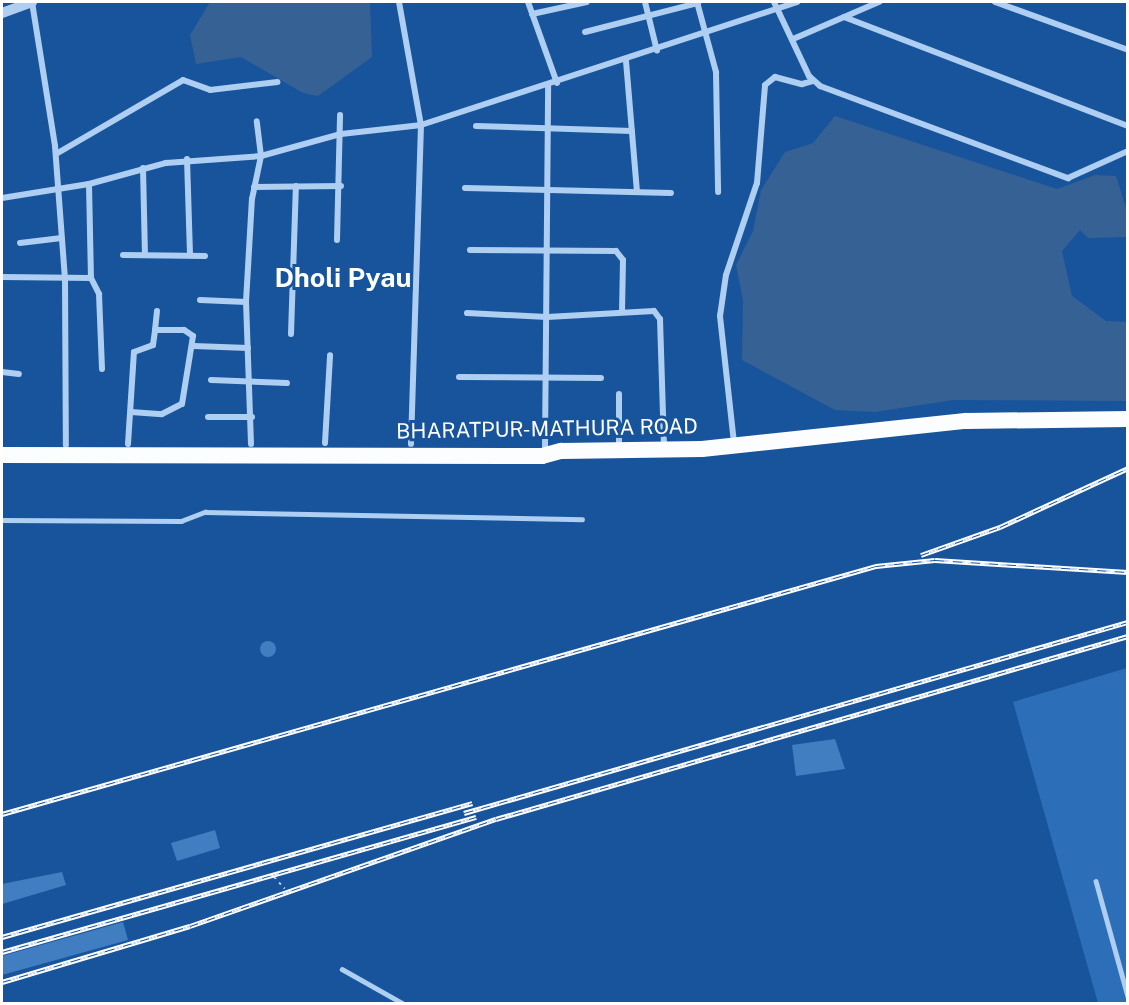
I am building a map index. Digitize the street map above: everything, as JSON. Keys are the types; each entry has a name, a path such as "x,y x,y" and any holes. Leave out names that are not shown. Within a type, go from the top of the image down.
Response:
{"highway":[{"name":"BHARATPUR-MATHURA ROAD","path":"2,455 325,443 664,451 734,446 966,421 1126,419"},
{"name":"BHARATPUR-MATHURA ROAD","path":"2,444 128,444 156,450 542,456 553,448"}],"street":[{"path":"2,14 32,2 56,154 65,279 66,445"},
{"path":"399,2 422,125 411,444"},
{"path":"528,2 557,83"},
{"path":"532,14 587,2"},
{"path":"645,2 657,51"},
{"path":"585,32 648,18 698,2 703,36 716,72 718,192"},
{"path":"774,2 813,81"},
{"path":"2,198 89,184 143,168 187,159 261,156 341,134 422,125 703,36 778,11 797,2"},
{"path":"793,39 879,2"},
{"path":"995,2 1128,50"},
{"path":"844,17 1128,126"},
{"path":"626,61 637,192"},
{"path":"734,446 720,316 726,275 757,183 765,85 775,77 802,84 813,81 1068,178 1128,151"},
{"path":"56,154 183,80 210,90 278,82"},
{"path":"548,86 546,377 553,448"},
{"path":"337,240 341,186 340,115"},
{"path":"251,444 252,417 246,302 254,187 261,156 257,121"},
{"path":"476,126 632,131"},
{"path":"187,159 190,255"},
{"path":"143,168 145,255"},
{"path":"89,184 91,278 99,294 102,369"},
{"path":"291,334 296,186"},
{"path":"254,187 341,186"},
{"path":"465,189 671,193"},
{"path":"20,243 62,238"},
{"path":"470,250 547,253 619,252 622,312"},
{"path":"123,255 205,256"},
{"path":"2,277 91,278"},
{"path":"200,300 246,302"},
{"path":"467,313 547,317 654,311 660,319 664,451"},
{"path":"128,444 134,351 153,345 157,312"},
{"path":"131,412 162,414 182,404 194,346 189,331 155,330"},
{"path":"194,346 248,348"},
{"path":"325,443 330,355"},
{"path":"2,372 19,374"},
{"path":"459,377 601,378"},
{"path":"211,380 287,383"},
{"path":"619,394 619,451"},
{"path":"208,417 252,417"}],"lane":[{"path":"2,520 181,521 205,512 582,519"},
{"path":"1096,881 1128,996"},
{"path":"342,969 404,1004"}],"path":[{"path":"274,877 285,889"}],"shaded area":[{"path":"210,2 370,2 372,57 318,96 303,93 241,57 196,64 190,35"},
{"path":"835,116 1057,189 1095,175 1116,176 1127,211 1127,237 1088,238 1080,230 1062,251 1072,296 1106,321 1127,322 1127,401 953,400 875,412 835,410 742,360 743,300 736,265 753,231 761,190 785,152 813,143"},
{"path":"1127,668 1127,1003 1098,1003 1013,702"}],"building":[{"path":"265,641 271,641 276,649 274,655 265,657 260,652 260,646"},
{"path":"835,739 845,769 796,776 792,745"},
{"path":"215,830 220,848 177,861 171,843"},
{"path":"62,872 66,885 2,904 2,884"},
{"path":"123,922 128,940 2,975 2,956"}],"railway":[{"path":"921,555 1000,527 1128,468"},
{"path":"2,814 876,566 935,560 1128,572"},
{"path":"464,813 1128,622"},
{"path":"2,982 190,926 496,819 1128,636"},
{"path":"2,937 472,803"},
{"path":"2,952 476,817"}],"district":[{"name":"Dholi Pyau","path":"343,278"}]}
